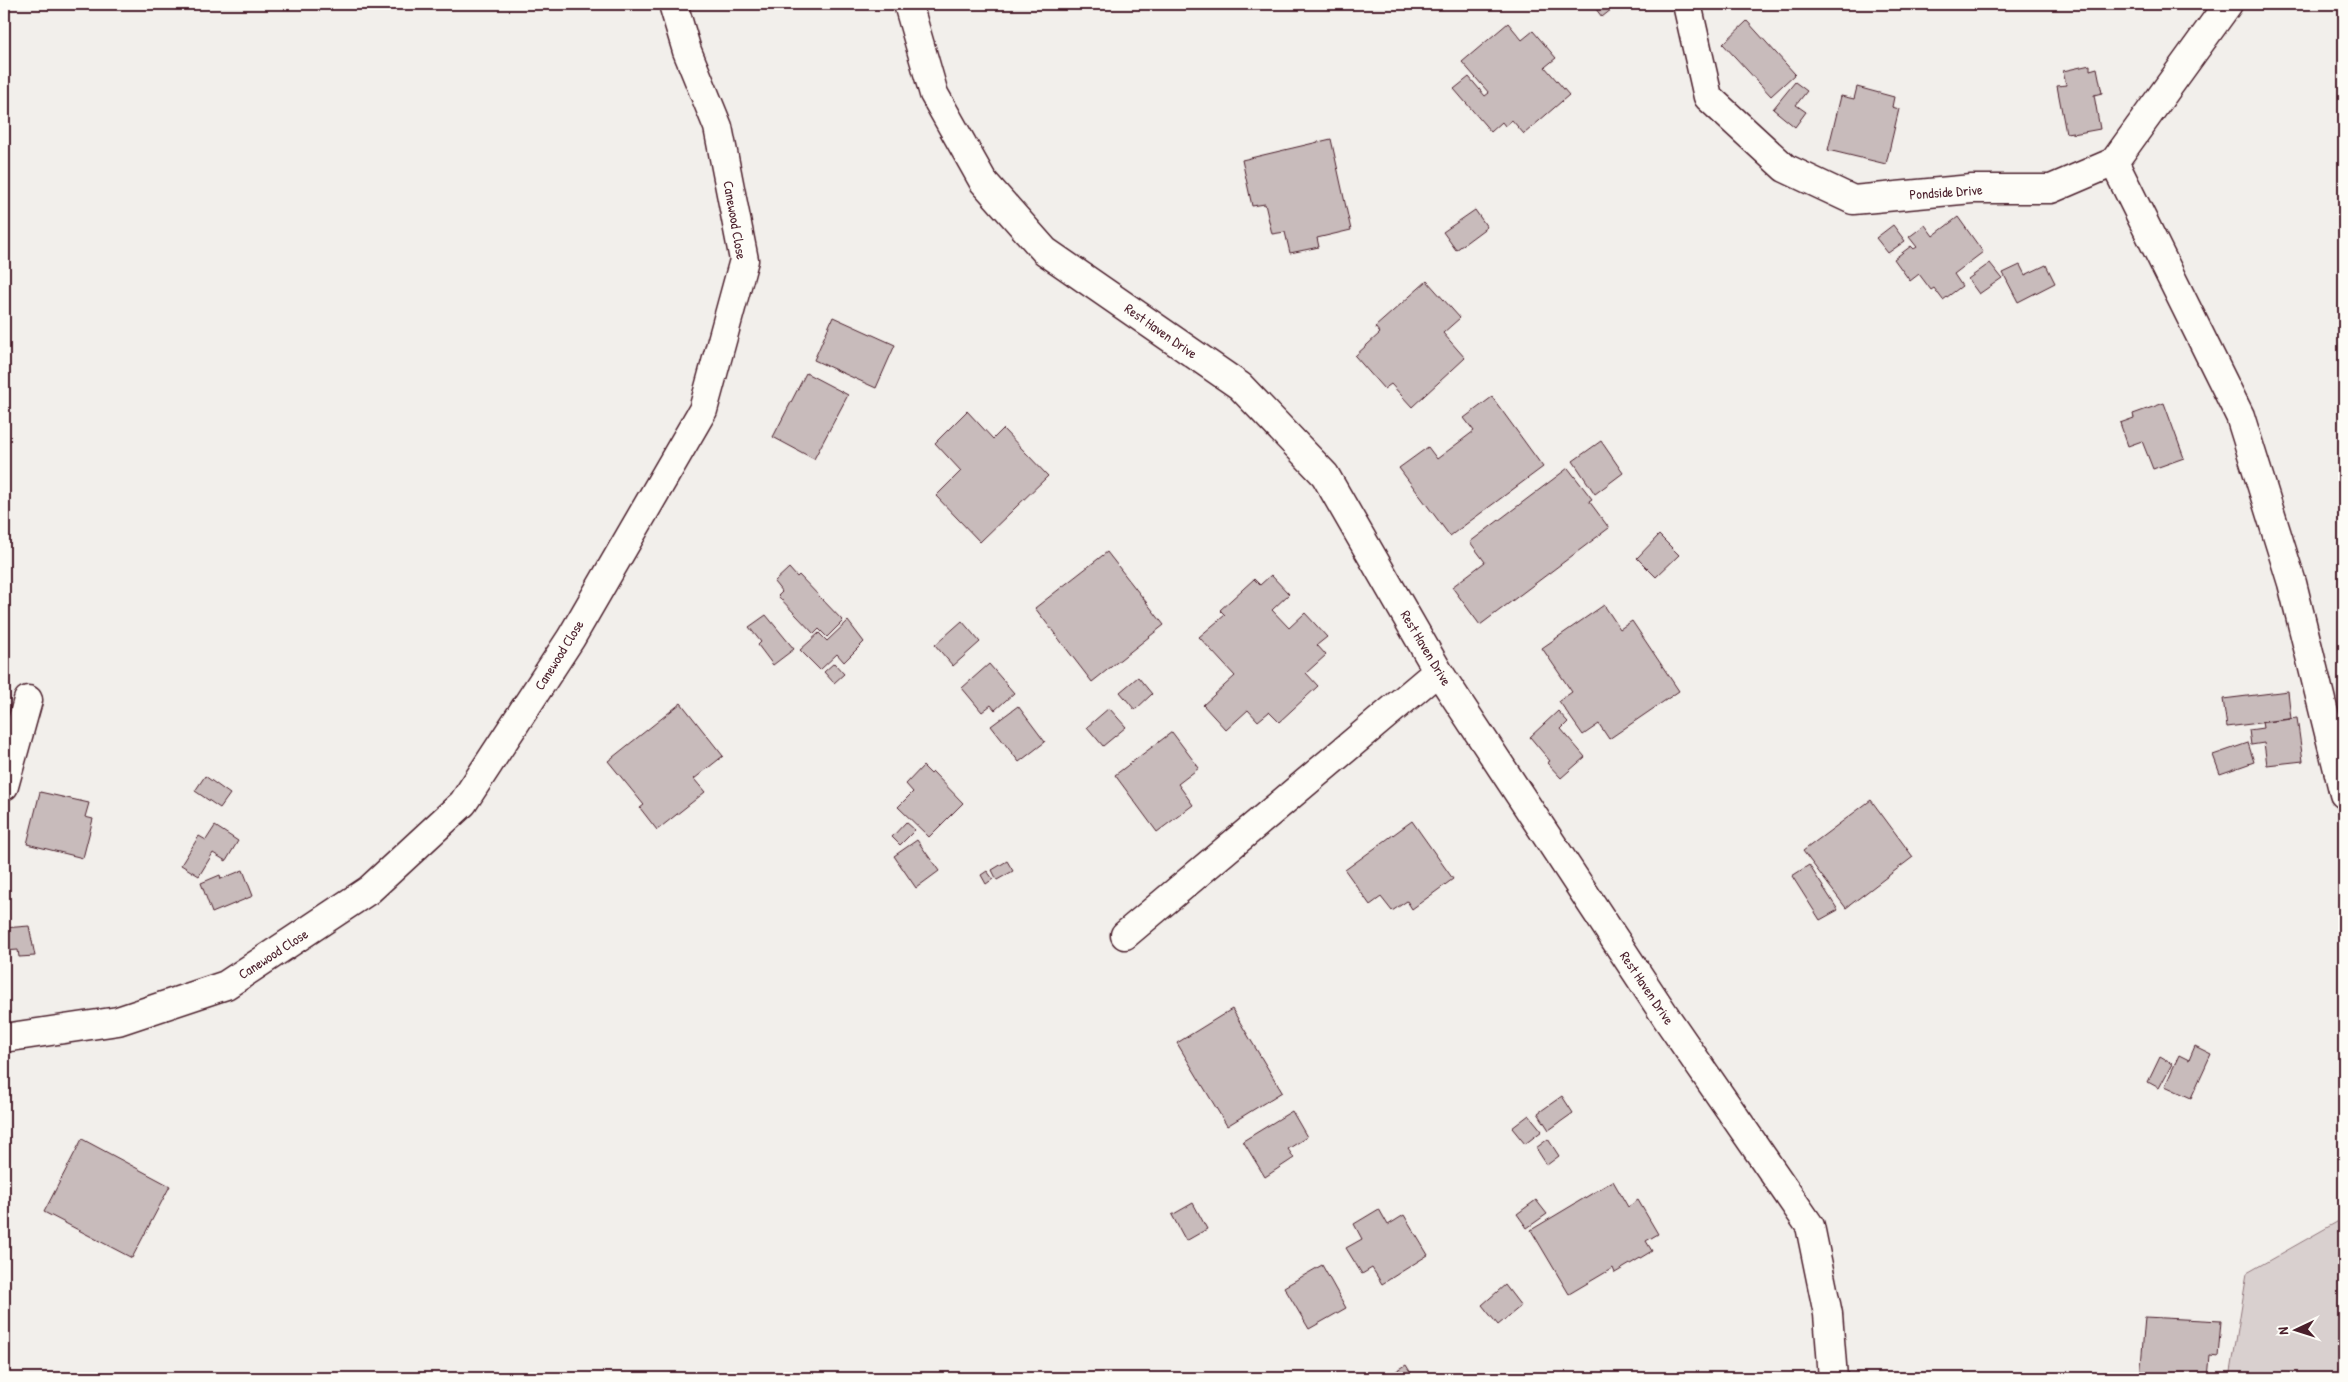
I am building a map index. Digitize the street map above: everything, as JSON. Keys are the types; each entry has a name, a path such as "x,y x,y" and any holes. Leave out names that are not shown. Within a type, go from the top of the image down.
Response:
{"street":[{"name":"Canewood Close","path":"5,1041 118,1021 226,985 369,890 463,803 572,638 703,410 744,260 718,127 687,51 674,4"},
{"name":"Rest Haven Drive","path":"908,4 934,94 983,182 1045,251 1240,386 1325,475 1438,671 1668,1020 1810,1226 1828,1314 1833,1378"},
{"name":"Pondside Drive","path":"1687,4 1708,97 1785,168 1853,200 1972,188 2051,189 2114,162"},
{"path":"2228,4 2114,162 2240,416 2292,583 2344,794"},
{"path":"1125,935 1438,671"},
{"path":"4,786 28,700"}],"shaded area":[{"path":"2344,1218 2344,1378 2230,1378 2247,1273"}],"building":[{"path":"1592,4 1630,4 1621,11 1617,5 1602,17"},
{"path":"1747,21 1795,74 1771,96 1723,44"},
{"path":"1508,23 1522,40 1533,31 1556,58 1545,67 1569,95 1524,134 1512,120 1505,126 1502,122 1491,132 1454,89 1469,77 1485,96 1489,93 1462,62"},
{"path":"2090,65 2090,70 2097,68 2102,93 2094,95 2100,129 2073,134 2073,132 2066,133 2057,86 2066,85 2063,71"},
{"path":"1795,82 1807,91 1796,105 1806,112 1795,127 1773,109"},
{"path":"1857,87 1894,97 1892,107 1899,109 1886,164 1828,150 1841,96 1854,99"},
{"path":"1331,139 1351,230 1317,238 1319,247 1290,253 1285,232 1272,234 1265,204 1252,206 1242,160"},
{"path":"1475,210 1487,227 1456,250 1443,232"},
{"path":"1958,217 1983,252 1954,274 1962,286 1943,300 1934,288 1931,290 1919,274 1910,281 1894,259 1911,246 1914,249 1917,247 1909,237 1925,225 1933,236"},
{"path":"1893,225 1905,241 1888,253 1876,238"},
{"path":"1990,263 2002,278 1979,294 1968,279"},
{"path":"2020,265 2025,275 2046,265 2055,283 2018,302 2003,273"},
{"path":"1427,281 1460,318 1443,333 1465,358 1412,407 1391,384 1384,389 1355,356 1380,333 1375,327"},
{"path":"833,317 895,345 876,388 814,360"},
{"path":"806,373 848,395 814,459 773,437"},
{"path":"1492,397 1543,467 1450,536 1399,468 1428,447 1437,459 1474,431 1464,418"},
{"path":"2164,403 2184,458 2153,469 2142,441 2128,446 2120,423 2134,418 2133,414"},
{"path":"967,411 993,439 1003,429 1048,476 980,542 936,496 961,471 935,443"},
{"path":"1601,441 1623,473 1595,494 1573,461"},
{"path":"1568,468 1592,499 1589,501 1609,528 1480,625 1452,587 1485,562 1470,542"},
{"path":"1659,535 1679,555 1656,577 1637,558"},
{"path":"1107,552 1164,625 1092,682 1035,608"},
{"path":"789,568 797,577 799,575 843,621 827,637 819,629 814,634 778,596 782,592 774,582"},
{"path":"1271,575 1289,594 1272,610 1289,628 1305,613 1327,637 1317,645 1326,655 1306,673 1318,686 1279,722 1269,712 1258,721 1248,710 1226,730 1203,705 1235,676 1199,637 1225,615 1220,610 1254,579 1260,585"},
{"path":"1604,605 1620,629 1632,621 1679,691 1609,739 1599,724 1583,735 1559,701 1572,692 1542,648"},
{"path":"766,615 794,649 773,665 758,645 761,642 749,627"},
{"path":"848,621 864,642 844,662 837,654 820,670 800,650 819,633 827,641"},
{"path":"962,621 980,642 953,666 935,645"},
{"path":"834,663 844,674 834,683 824,672"},
{"path":"989,664 1014,693 995,710 991,705 982,712 962,688"},
{"path":"1138,677 1152,694 1135,710 1120,692"},
{"path":"2288,691 2291,719 2227,727 2223,699"},
{"path":"681,703 723,756 694,779 705,792 657,830 640,808 644,805 608,761"},
{"path":"1018,706 1045,742 1019,762 991,726"},
{"path":"1109,708 1126,727 1103,746 1087,727"},
{"path":"1558,711 1568,722 1561,729 1585,757 1561,778 1547,763 1550,761 1530,737"},
{"path":"2297,718 2303,761 2267,765 2264,743 2251,745 2249,730 2263,728 2262,722"},
{"path":"1172,732 1199,768 1178,784 1193,805 1157,832 1115,775"},
{"path":"2248,743 2254,762 2220,774 2213,755"},
{"path":"923,766 931,774 933,772 963,803 929,837 898,807 913,792 906,784"},
{"path":"205,776 230,794 220,808 195,791"},
{"path":"40,792 89,803 85,817 93,819 83,858 27,844"},
{"path":"1871,800 1913,857 1846,908 1803,851"},
{"path":"1412,821 1453,879 1412,909 1407,901 1392,911 1381,897 1370,905 1345,870"},
{"path":"906,822 915,830 900,845 892,837"},
{"path":"215,826 238,841 226,861 213,853 199,876 181,865 199,836 206,840"},
{"path":"917,840 939,871 916,888 894,856"},
{"path":"1007,861 1013,871 997,880 992,870"},
{"path":"1809,865 1838,910 1820,920 1792,876"},
{"path":"243,870 253,896 212,913 201,883 220,875 221,879"},
{"path":"987,871 993,879 986,884 981,875"},
{"path":"29,926 35,956 19,957 18,950 4,951 4,928"},
{"path":"1232,1009 1282,1092 1227,1126 1177,1043"},
{"path":"2195,1046 2211,1054 2191,1098 2165,1086 2179,1055 2189,1060"},
{"path":"2160,1057 2172,1064 2159,1088 2148,1082"},
{"path":"1562,1096 1573,1113 1549,1130 1538,1113"},
{"path":"1292,1111 1307,1137 1288,1149 1294,1158 1265,1177 1243,1141"},
{"path":"1529,1115 1542,1131 1525,1144 1512,1128"},
{"path":"82,1139 170,1186 132,1258 44,1212"},
{"path":"1548,1139 1559,1156 1547,1165 1536,1148"},
{"path":"1613,1181 1628,1207 1638,1200 1658,1234 1646,1241 1652,1251 1615,1273 1613,1268 1569,1294 1531,1230"},
{"path":"1536,1200 1547,1214 1527,1228 1517,1214"},
{"path":"1193,1203 1207,1229 1186,1241 1172,1215"},
{"path":"1379,1209 1388,1225 1404,1215 1428,1255 1382,1284 1372,1268 1362,1274 1346,1248 1362,1239 1354,1224"},
{"path":"1322,1265 1346,1308 1309,1329 1284,1287"},
{"path":"1505,1285 1521,1306 1498,1325 1482,1305"},
{"path":"2145,1317 2221,1321 2218,1357 2210,1356 2208,1378 2140,1378"},
{"path":"1406,1365 1414,1378 1385,1378"}]}
